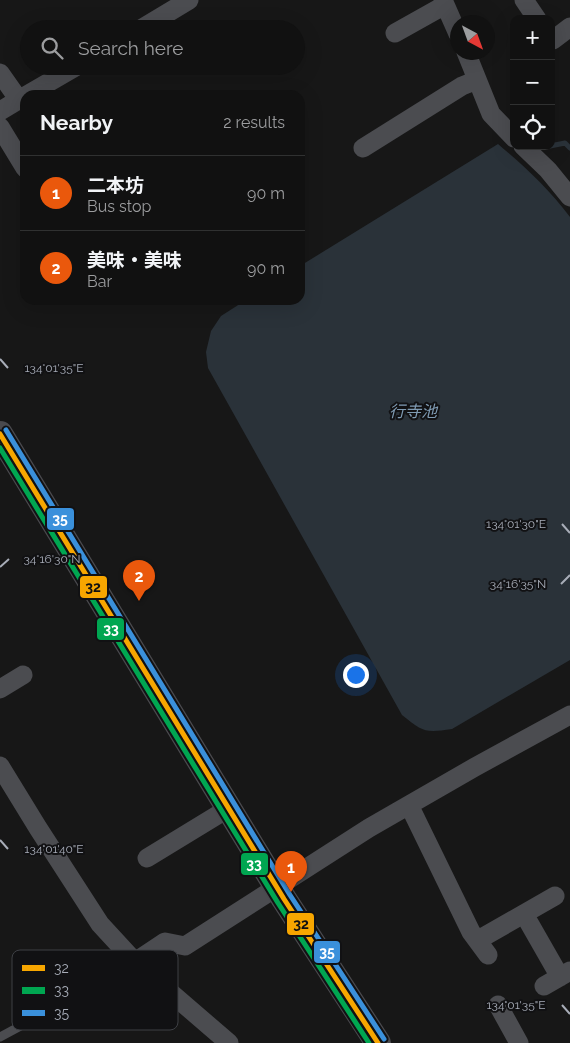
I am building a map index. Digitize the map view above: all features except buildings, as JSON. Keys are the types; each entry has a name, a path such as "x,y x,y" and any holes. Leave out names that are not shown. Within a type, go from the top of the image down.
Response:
{"main road":[{"path":"0,434 278,888 378,1043"}],"street":[{"path":"150,20 164,6 189,0"},
{"path":"524,0 535,15"},
{"path":"395,33 444,2 450,16"},
{"path":"555,38 570,27"},
{"path":"469,60 492,114 510,134"},
{"path":"0,73 20,93"},
{"path":"36,90 61,75"},
{"path":"363,148 462,86 477,80"},
{"path":"0,111 20,99"},
{"path":"0,127 20,160"},
{"path":"527,150 548,170 570,197"},
{"path":"0,689 23,676"},
{"path":"150,950 164,942 184,946 362,833 570,715"},
{"path":"0,766 100,924 124,950"},
{"path":"409,805 459,909 483,948 524,914 555,896"},
{"path":"147,858 229,808"},
{"path":"524,914 558,978"},
{"path":"178,999 228,1043"},
{"path":"498,1004 519,1043"}],"lane":[{"path":"0,1037 13,1030"}],"water":[{"name":"行寺池","path":"498,144 536,178 570,217 570,660 452,729 425,730 402,715 208,368 206,352 211,331 221,316 238,305 305,305 305,263"}],"waterway":[{"path":"555,145 565,143 570,148"}],"transit line":[{"name":"35","path":"6,430 290,895 384,1039"},
{"name":"32","path":"0,434 284,899 378,1043"},
{"name":"33","path":"0,448 278,903 369,1043"}],"place":[{"name":"美味・美味","path":"139,601"},
{"name":"二本坊","path":"291,892"}]}
